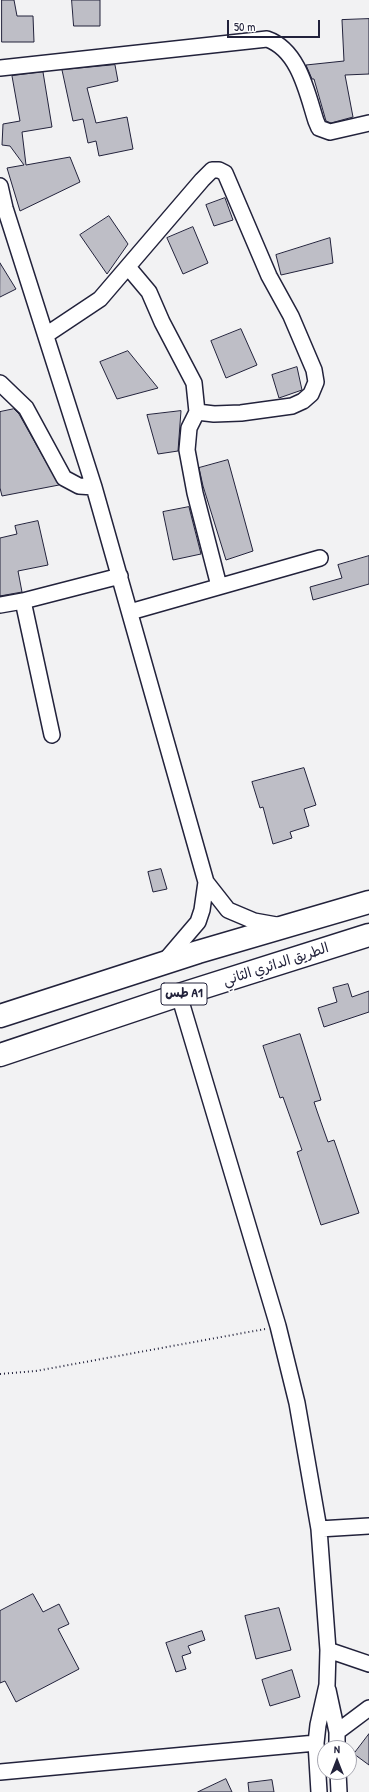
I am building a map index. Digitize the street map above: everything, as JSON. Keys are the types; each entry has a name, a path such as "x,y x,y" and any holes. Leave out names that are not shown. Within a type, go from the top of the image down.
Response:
{"highway":[{"name":"طس A1","path":"0,1016 163,963 283,926 369,902"},
{"name":"الطريق الدائري الثاني","path":"0,1055 179,995 369,935"},
{"path":"0,1023 94,990 163,963"}],"street":[{"path":"0,68 267,39 275,42 293,62 302,78 319,128 330,132 369,123"},
{"path":"46,335 100,299 202,180 212,170 220,170 224,174 269,276 291,316 314,370 316,382 311,394 303,401 292,406 241,413 214,414 197,412"},
{"path":"0,186 5,208 94,487 206,882 228,910 254,920 283,926"},
{"path":"128,267 149,292 162,322 194,383 197,412 189,428 188,450 195,493 219,586"},
{"path":"0,383 26,408 64,478 79,486 94,487"},
{"path":"130,612 320,558"},
{"path":"0,605 23,602 120,576"},
{"path":"23,602 52,735"},
{"path":"163,963 198,922 202,910 206,882"},
{"path":"179,995 278,1326 297,1403 319,1529 328,1650 327,1684 318,1725 316,1743 320,1792"},
{"path":"319,1529 369,1526"},
{"path":"328,1650 369,1664"},
{"path":"327,1684 337,1732 337,1740"},
{"path":"337,1732 369,1708"},
{"path":"0,1772 316,1743"},
{"path":"339,1780 340,1792"}],"path":[{"path":"0,1374 36,1371 278,1326"}],"building":[{"path":"2,0 14,0 17,16 33,16 34,42 2,42"},
{"path":"72,0 100,0 100,26 74,26"},
{"path":"369,19 369,74 345,75 353,117 331,123 326,121 314,79 312,79 306,65 344,61 342,20"},
{"path":"115,65 118,81 87,88 96,123 127,117 133,149 99,156 96,141 88,143 83,119 73,121 62,70"},
{"path":"43,72 52,127 22,132 26,165 70,157 80,182 20,211 7,168 24,165 10,146 2,145 3,124 20,121 12,76"},
{"path":"225,198 233,220 214,226 206,205"},
{"path":"109,216 128,244 107,274 80,235"},
{"path":"193,227 208,263 183,274 167,238"},
{"path":"330,238 333,263 281,275 276,255"},
{"path":"0,263 16,289 0,297"},
{"path":"241,329 257,365 226,378 211,341"},
{"path":"128,351 158,388 117,399 100,362"},
{"path":"297,367 302,390 279,398 272,375"},
{"path":"14,409 19,414 59,485 2,496 0,488 0,412"},
{"path":"181,411 178,451 158,454 147,415"},
{"path":"228,460 253,551 226,560 203,486 199,468"},
{"path":"189,507 201,554 173,560 163,512"},
{"path":"38,521 48,565 18,571 22,592 0,596 0,538 17,534 15,526"},
{"path":"369,556 369,584 313,600 310,587 342,578 338,565"},
{"path":"304,768 316,805 304,809 309,826 290,832 292,838 273,844 263,807 260,808 252,782"},
{"path":"161,869 167,889 153,892 148,872"},
{"path":"348,984 352,997 369,991 369,1012 324,1027 318,1008 337,1002 333,988"},
{"path":"300,1034 321,1100 314,1102 328,1142 334,1140 359,1213 321,1225 297,1152 302,1150 283,1097 280,1098 263,1046"},
{"path":"33,1594 43,1612 59,1604 69,1624 58,1629 79,1669 16,1702 5,1681 0,1683 0,1611"},
{"path":"279,1608 291,1650 256,1659 245,1616"},
{"path":"202,1631 205,1640 188,1646 191,1653 182,1656 186,1669 176,1672 166,1643"},
{"path":"292,1670 300,1697 270,1706 262,1680"},
{"path":"369,1734 369,1765 357,1756 357,1750"},
{"path":"226,1779 232,1792 198,1792"},
{"path":"272,1780 274,1792 249,1792 248,1783"}]}
